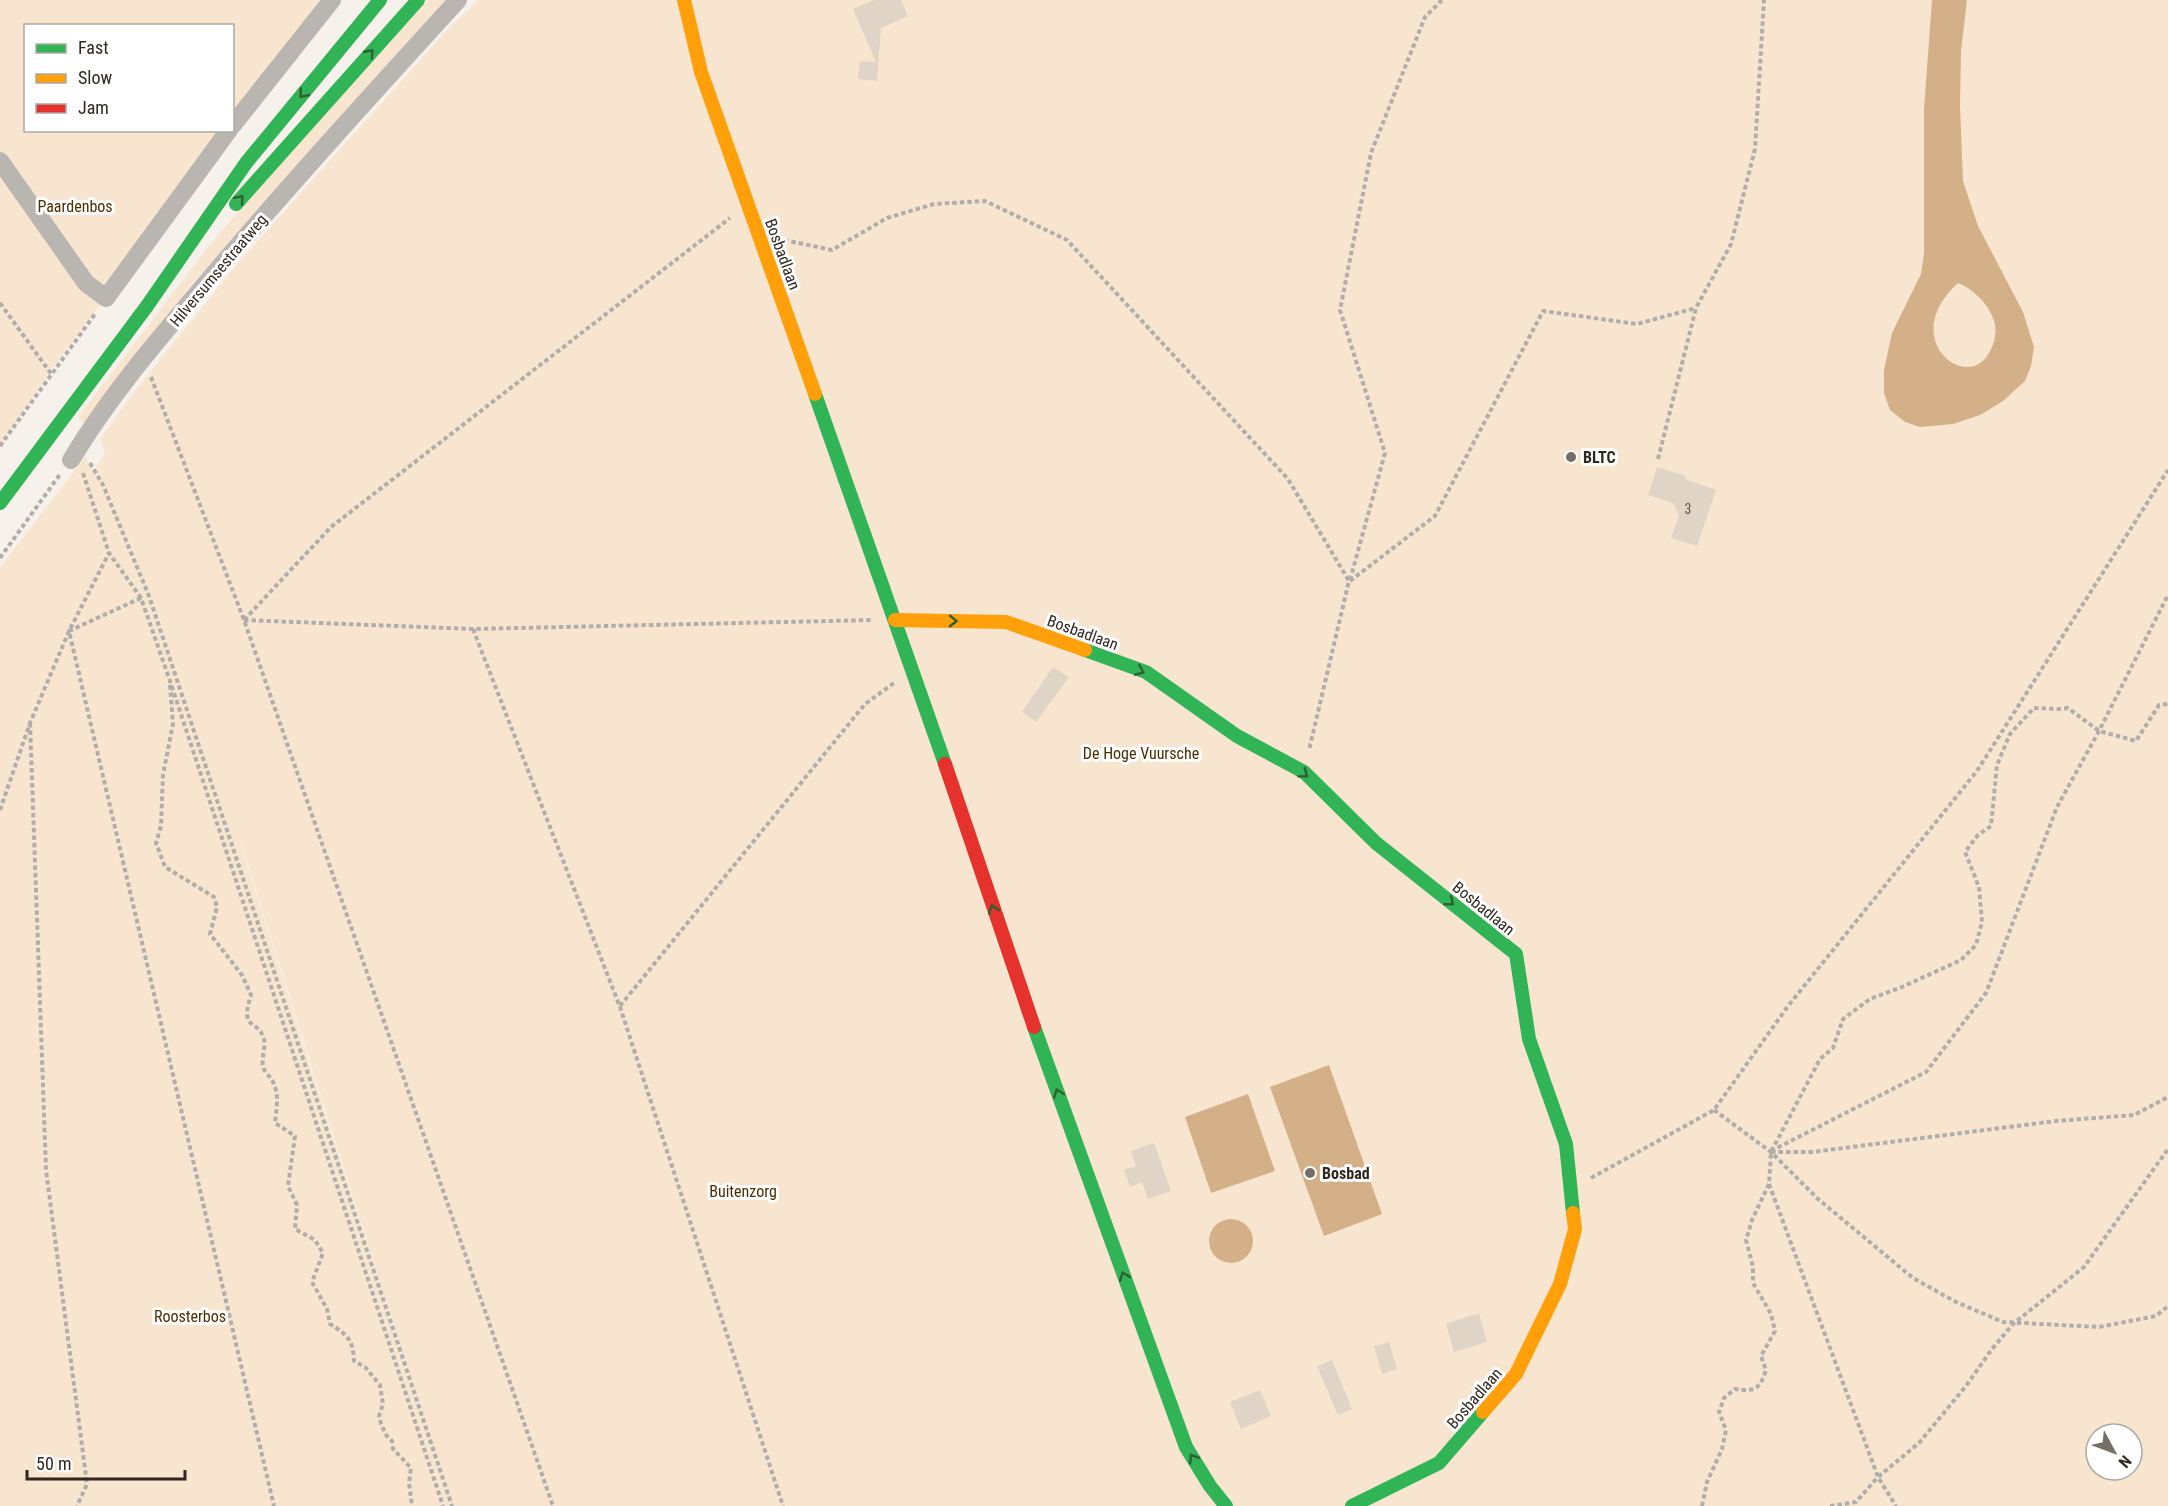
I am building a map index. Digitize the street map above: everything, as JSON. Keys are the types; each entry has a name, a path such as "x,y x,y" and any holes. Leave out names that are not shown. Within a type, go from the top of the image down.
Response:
{"street":[{"path":"234,123 332,0"},
{"name":"Hilversumsestraatweg","path":"0,503 147,306 246,163 380,0"},
{"name":"Hilversumsestraatweg","path":"147,306 418,0"},
{"name":"Hilversumsestraatweg","path":"74,456 87,433 136,366 274,204 458,0"},
{"name":"Bosbadlaan","path":"684,0 701,72 895,620 1024,998 1185,1447 1226,1506"},
{"path":"0,161 86,283 106,298 228,132"},
{"name":"Bosbadlaan","path":"895,620 1006,622 1146,672 1237,736 1304,772 1376,843 1516,954 1529,1039 1566,1144 1575,1229 1560,1284 1516,1374 1438,1463 1352,1506"}],"path":[{"path":"1304,772 1349,581 1384,453 1340,310 1371,153 1425,17 1442,0"},
{"path":"1658,459 1696,308 1731,244 1755,149 1764,0"},
{"path":"759,235 832,250 887,219 934,204 984,201 1066,240 1288,479 1349,581"},
{"path":"243,620 331,527 748,204"},
{"path":"0,446 106,298"},
{"path":"0,303 52,375"},
{"path":"1349,581 1435,516 1543,311 1637,324 1696,308"},
{"path":"136,366 150,377 243,620 553,1506"},
{"path":"74,456 81,468 109,553 141,598 443,1506"},
{"path":"0,558 74,456"},
{"path":"74,456 87,459 103,485 149,596 452,1506"},
{"path":"1571,1189 1714,1110 1788,1006 1977,771 2168,470"},
{"path":"0,810 30,723 69,631 109,553"},
{"path":"1771,1152 1926,1072 1986,993 2057,807 2099,731 2168,595"},
{"path":"69,631 141,598"},
{"path":"243,620 473,628 895,620"},
{"path":"473,628 620,1007 783,1506"},
{"path":"69,631 274,1506"},
{"path":"620,1007 865,704 912,670"},
{"path":"169,678 173,724 163,775 161,826 156,843 158,850 165,867 213,897 217,907 210,934 242,975 251,995 246,1010 248,1021 263,1036 265,1044 262,1054 263,1069 273,1082 278,1100 275,1123 295,1136 288,1185 297,1205 296,1229 315,1240 323,1253 312,1282 327,1309 330,1324 347,1334 353,1349 354,1361 365,1367 380,1385 383,1404 379,1416 381,1424 392,1441 393,1449 411,1468 409,1483 412,1506"},
{"path":"1702,1506 1707,1482 1722,1449 1726,1430 1719,1412 1724,1398 1735,1389 1749,1391 1761,1384 1766,1370 1761,1356 1775,1331 1771,1314 1753,1283 1753,1267 1746,1240 1752,1220 1769,1184 1771,1152 1821,1059 1833,1048 1844,1019 1870,999 1961,960 1976,945 1982,922 1979,887 1965,852 1978,835 1991,826 1997,765 2010,734 2034,708 2068,708 2099,731 2136,741 2159,705 2168,704"},
{"path":"30,723 46,1170 87,1484 77,1506"},
{"path":"1771,1152 1812,1152 2056,1121 2134,1115 2168,1096"},
{"path":"1714,1110 1771,1152 1818,1199 1913,1278 1956,1302 2013,1324 2098,1327 2156,1316 2168,1306"},
{"path":"1830,1506 1856,1502 1878,1477 1919,1443 2013,1324 2084,1267 2168,1149"},
{"path":"1769,1184 1878,1477 1896,1506"}],"green space":[{"name":"Paardenbos","path":"0,0 329,0 234,128 234,24 24,24 24,132 231,132 53,367 0,445"},
{"path":"428,0 447,0 191,285 84,424 78,417 208,247 311,127"},
{"name":"De Hoge Vuursche","path":"479,0 2168,0 2168,1506 0,1506 0,567 86,456 92,473 105,454 100,439 137,388 237,264 449,28","holes":["239,839 248,864 412,1385"]}],"shaded area":[{"path":"1932,0 1967,0 1961,51 1960,106 1963,181 1978,226 2023,312 2034,347 2031,366 2025,381 2003,401 1980,415 1953,424 1920,427 1905,422 1890,410 1884,393 1884,370 1892,333 1921,274 1924,254 1924,109","holes":["1958,283 1987,307 1993,318 1995,330 1991,349 1981,362 1969,367 1955,364 1943,355 1935,342 1934,324 1941,304"]},
{"path":"1329,1065 1382,1214 1324,1236 1270,1087"},
{"path":"1248,1094 1275,1171 1211,1193 1185,1117"},
{"path":"1231,1219 1246,1226 1253,1241 1246,1256 1231,1263 1216,1256 1209,1241 1216,1226"}],"building":[{"path":"874,0 901,0 908,16 881,28 877,81 858,79 860,61 876,62 853,9"},
{"path":"1657,467 1686,476 1685,479 1716,490 1697,546 1671,538 1679,516 1673,503 1648,495"},
{"path":"1053,667 1069,677 1036,722 1022,712"},
{"path":"1154,1143 1171,1191 1148,1199 1142,1182 1130,1187 1124,1170 1136,1166 1131,1151"},
{"path":"1479,1313 1487,1342 1454,1352 1446,1324"},
{"path":"1389,1342 1397,1369 1382,1374 1374,1346"},
{"path":"1332,1360 1352,1409 1338,1415 1317,1366"},
{"path":"1260,1390 1271,1416 1241,1429 1230,1402"}],"traffic: fast":[{"path":"0,503 147,306 246,163 380,0"},
{"path":"236,204 418,0"},
{"path":"815,394 945,764"},
{"path":"1085,650 1146,672 1237,736 1304,772 1376,843 1516,954 1529,1039 1566,1144 1573,1213"},
{"path":"1034,1027 1186,1447 1210,1486 1226,1506"},
{"path":"1352,1506 1439,1463 1483,1412"}],"traffic: slow":[{"path":"684,0 701,72 815,394"},
{"path":"895,620 1006,622 1085,650"},
{"path":"1483,1412 1516,1374 1560,1284 1575,1229 1573,1213"}],"traffic: jam":[{"path":"945,764 1034,1027"}],"place":[{"name":"BLTC","path":"1571,457"},
{"name":"Bosbad","path":"1310,1173"}],"park label":[{"name":"Buitenzorg","path":"743,1191"},
{"name":"Roosterbos","path":"190,1316"}]}
